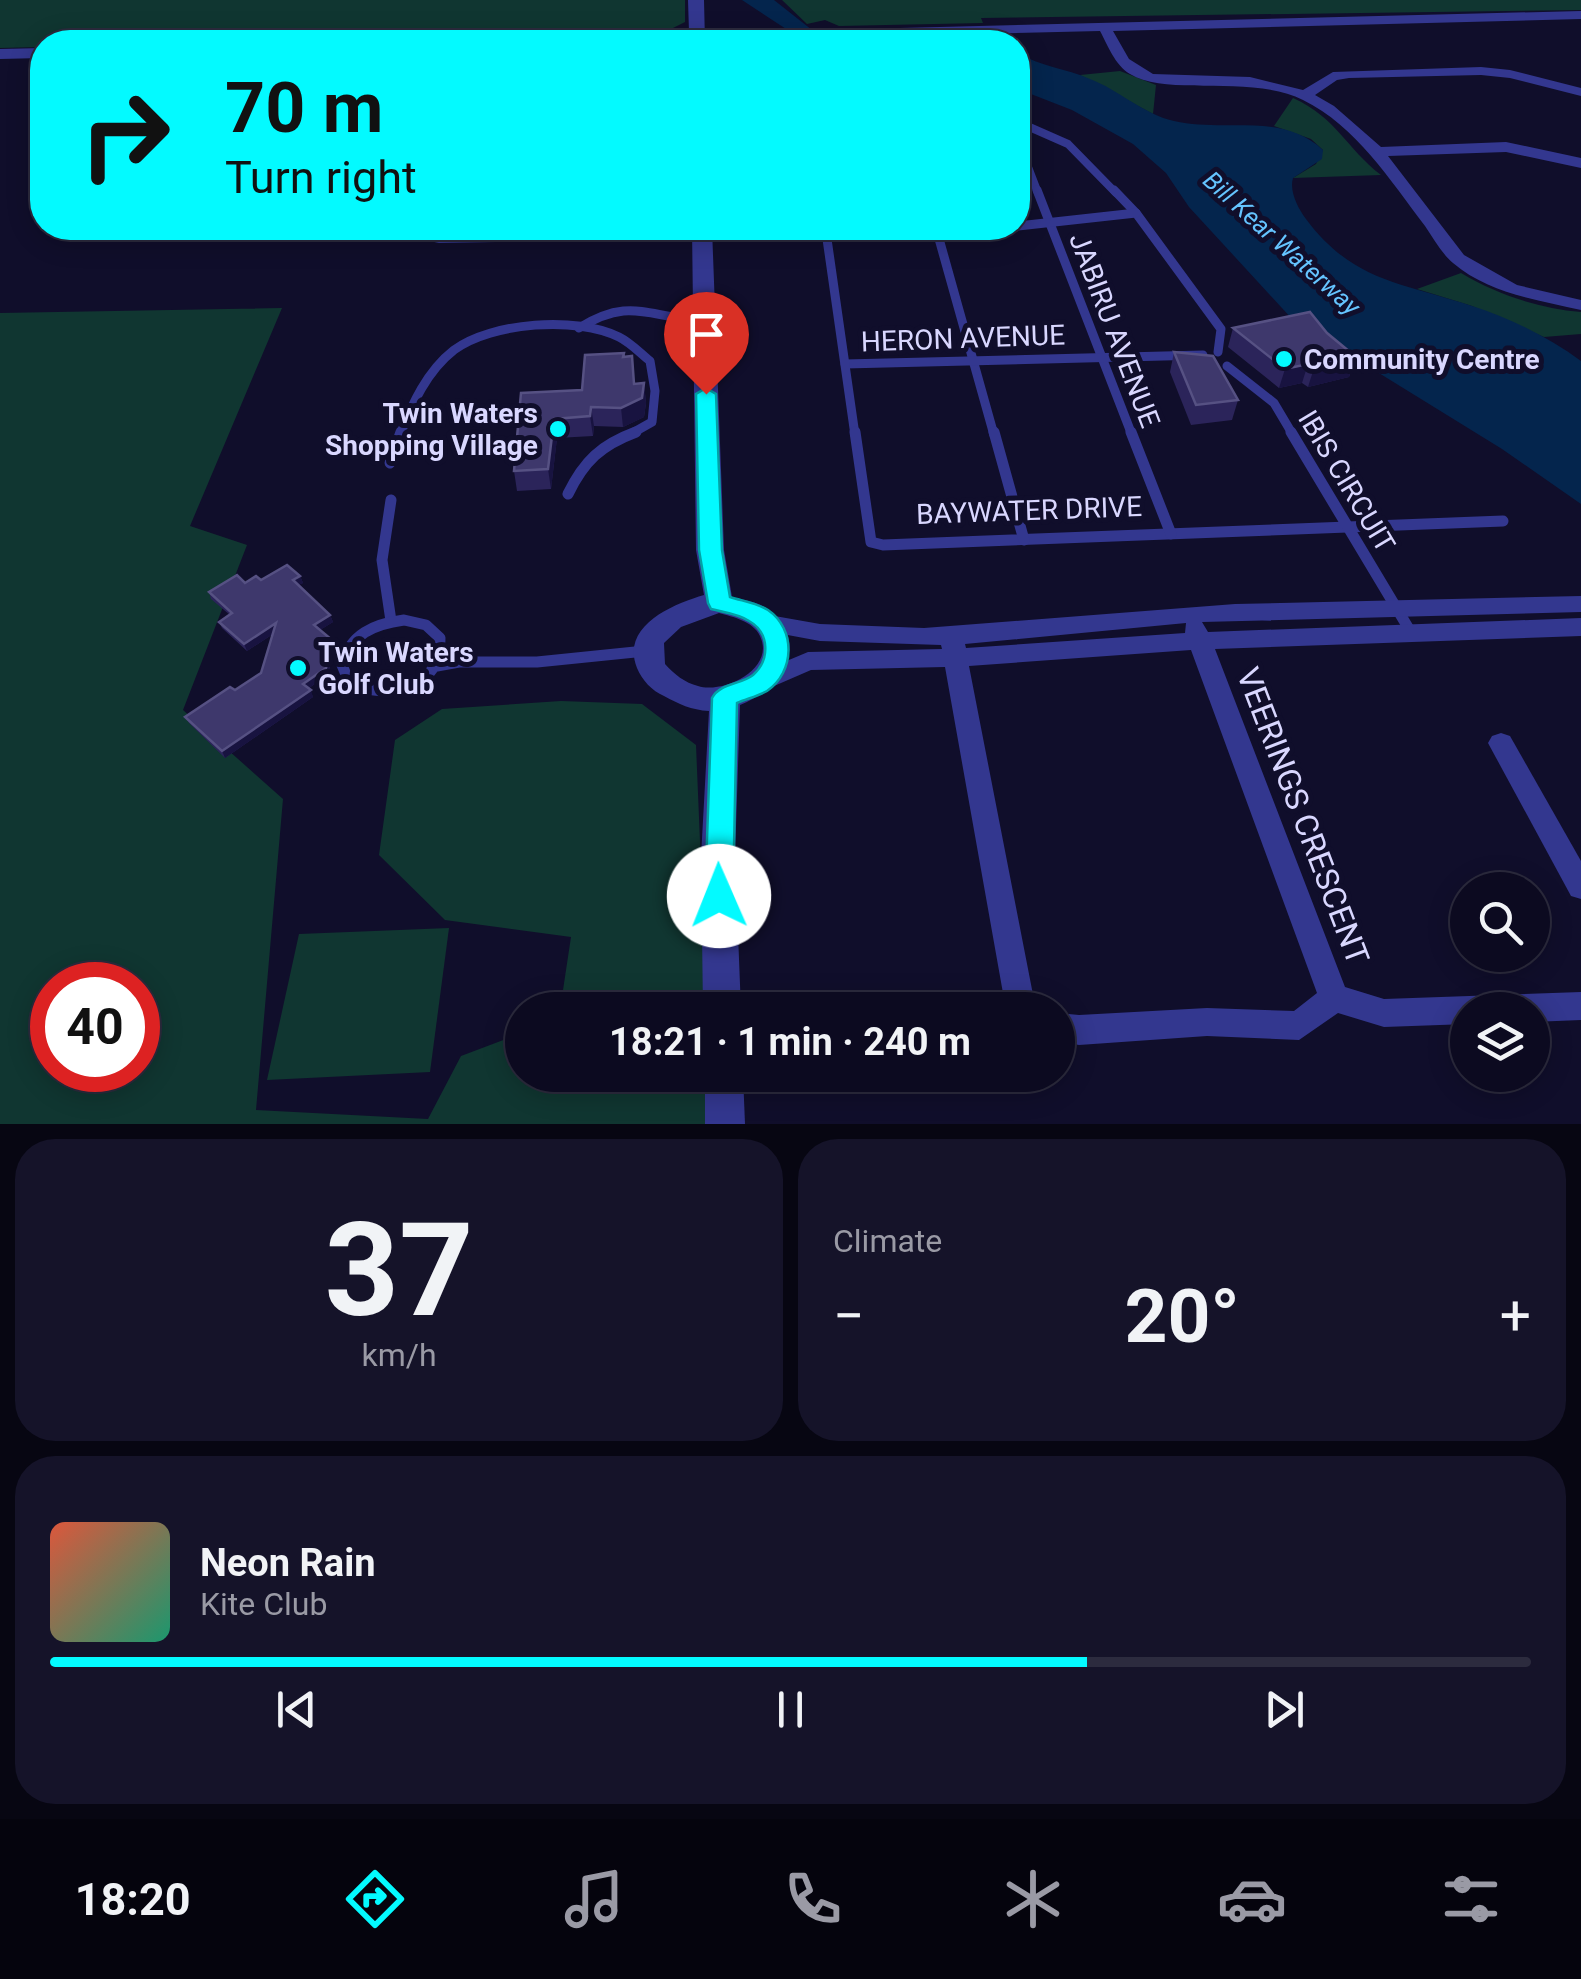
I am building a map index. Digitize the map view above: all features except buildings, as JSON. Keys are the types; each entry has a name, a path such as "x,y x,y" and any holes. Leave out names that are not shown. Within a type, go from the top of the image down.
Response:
{"street":[{"path":"696,0 697,30"},
{"path":"937,30 1581,15"},
{"path":"1104,27 1123,61 1134,72 1151,78 1250,81 1306,95 1329,109 1378,152 1458,260 1511,289 1581,305"},
{"path":"0,54 30,53"},
{"path":"1306,95 1332,76 1481,71 1510,74 1581,92"},
{"path":"1378,152 1506,147 1581,163"},
{"path":"702,240 710,550 719,603"},
{"path":"954,646 852,638 769,624 738,606 719,603 680,611 654,635 649,651 652,667 671,688 702,698 725,698 808,661 1398,610 1581,604"},
{"path":"760,684 775,665 778,644 769,624"},
{"path":"1195,628 1412,634 1581,627"},
{"name":"VEERINGS CRESCENT","path":"1075,1029 1207,1022 1299,1026 1334,998 1195,628"},
{"path":"954,646 1018,992"},
{"path":"722,992 718,857 725,698"},
{"path":"1502,743 1581,887"},
{"path":"1334,998 1384,1014 1450,1011"},
{"path":"1550,1007 1581,1006"},
{"path":"724,1092 725,1124"}],"lane":[{"path":"1030,127 1068,144 1136,212 1221,329 1218,352 1208,362"},
{"name":"JABIRU AVENUE","path":"1030,172 1170,534"},
{"path":"1030,225 1136,212"},
{"name":"BAYWATER DRIVE","path":"827,240 871,542 1024,540 1503,521"},
{"path":"939,240 1024,540"},
{"path":"578,328 599,313 621,306 683,321 704,320"},
{"path":"390,463 409,413 439,363 488,331 554,324 616,335 650,361 658,401 647,428 610,443 585,461 568,494"},
{"name":"IBIS CIRCUIT","path":"1218,352 1230,358 1227,366 1274,404 1412,634"},
{"name":"HERON AVENUE","path":"845,364 1101,355 1208,362"},
{"path":"1208,362 1227,366"},
{"path":"391,500 380,535 380,575 391,621"},
{"path":"391,621 416,622 434,631 442,647 437,666 419,683 394,692 368,692 349,682 342,665 348,646 366,630 391,621"},
{"path":"437,666 537,662 649,651"}],"green space":[{"path":"0,0 685,0 685,22 669,30 30,30 30,47 0,48"},
{"path":"782,0 1581,0 1581,10 981,18 983,23 839,26 825,20 807,24"},
{"path":"1120,71 1156,85 1153,114 1080,75"},
{"path":"1293,98 1331,124 1381,175 1293,178 1316,164 1323,150 1311,139 1274,126"},
{"path":"1461,273 1519,299 1581,312 1581,334 1544,337 1472,306 1417,289"},
{"path":"282,308 190,526 247,545 183,710 283,799 256,1110 428,1119 461,1056 505,1039 505,1092 710,1092 711,1124 0,1124 0,313"},
{"path":"561,701 642,704 696,745 706,992 563,992 571,937 445,920 379,855 395,740 442,709"},
{"path":"449,928 430,1072 267,1080 299,934"}],"water":[{"path":"742,0 774,0 812,30 788,30"},
{"name":"Bill Kear Waterway","path":"1030,58 1081,75 1163,118 1193,124 1271,127 1307,138 1323,150 1322,159 1293,178 1292,188 1306,219 1342,256 1381,278 1515,322 1581,361 1581,504 1502,449 1293,320 1189,207 1166,173 1133,144 1072,110 1030,94"}],"place":[{"name":"Community Centre","path":"1284,359"},
{"name":"Twin Waters Shopping Village","path":"558,429"},
{"name":"Twin Waters Golf Club","path":"298,668"}],"route":[{"path":"706,394 710,550 719,603 756,613 769,624 778,644 775,665 760,684 725,698 719,896"}]}
